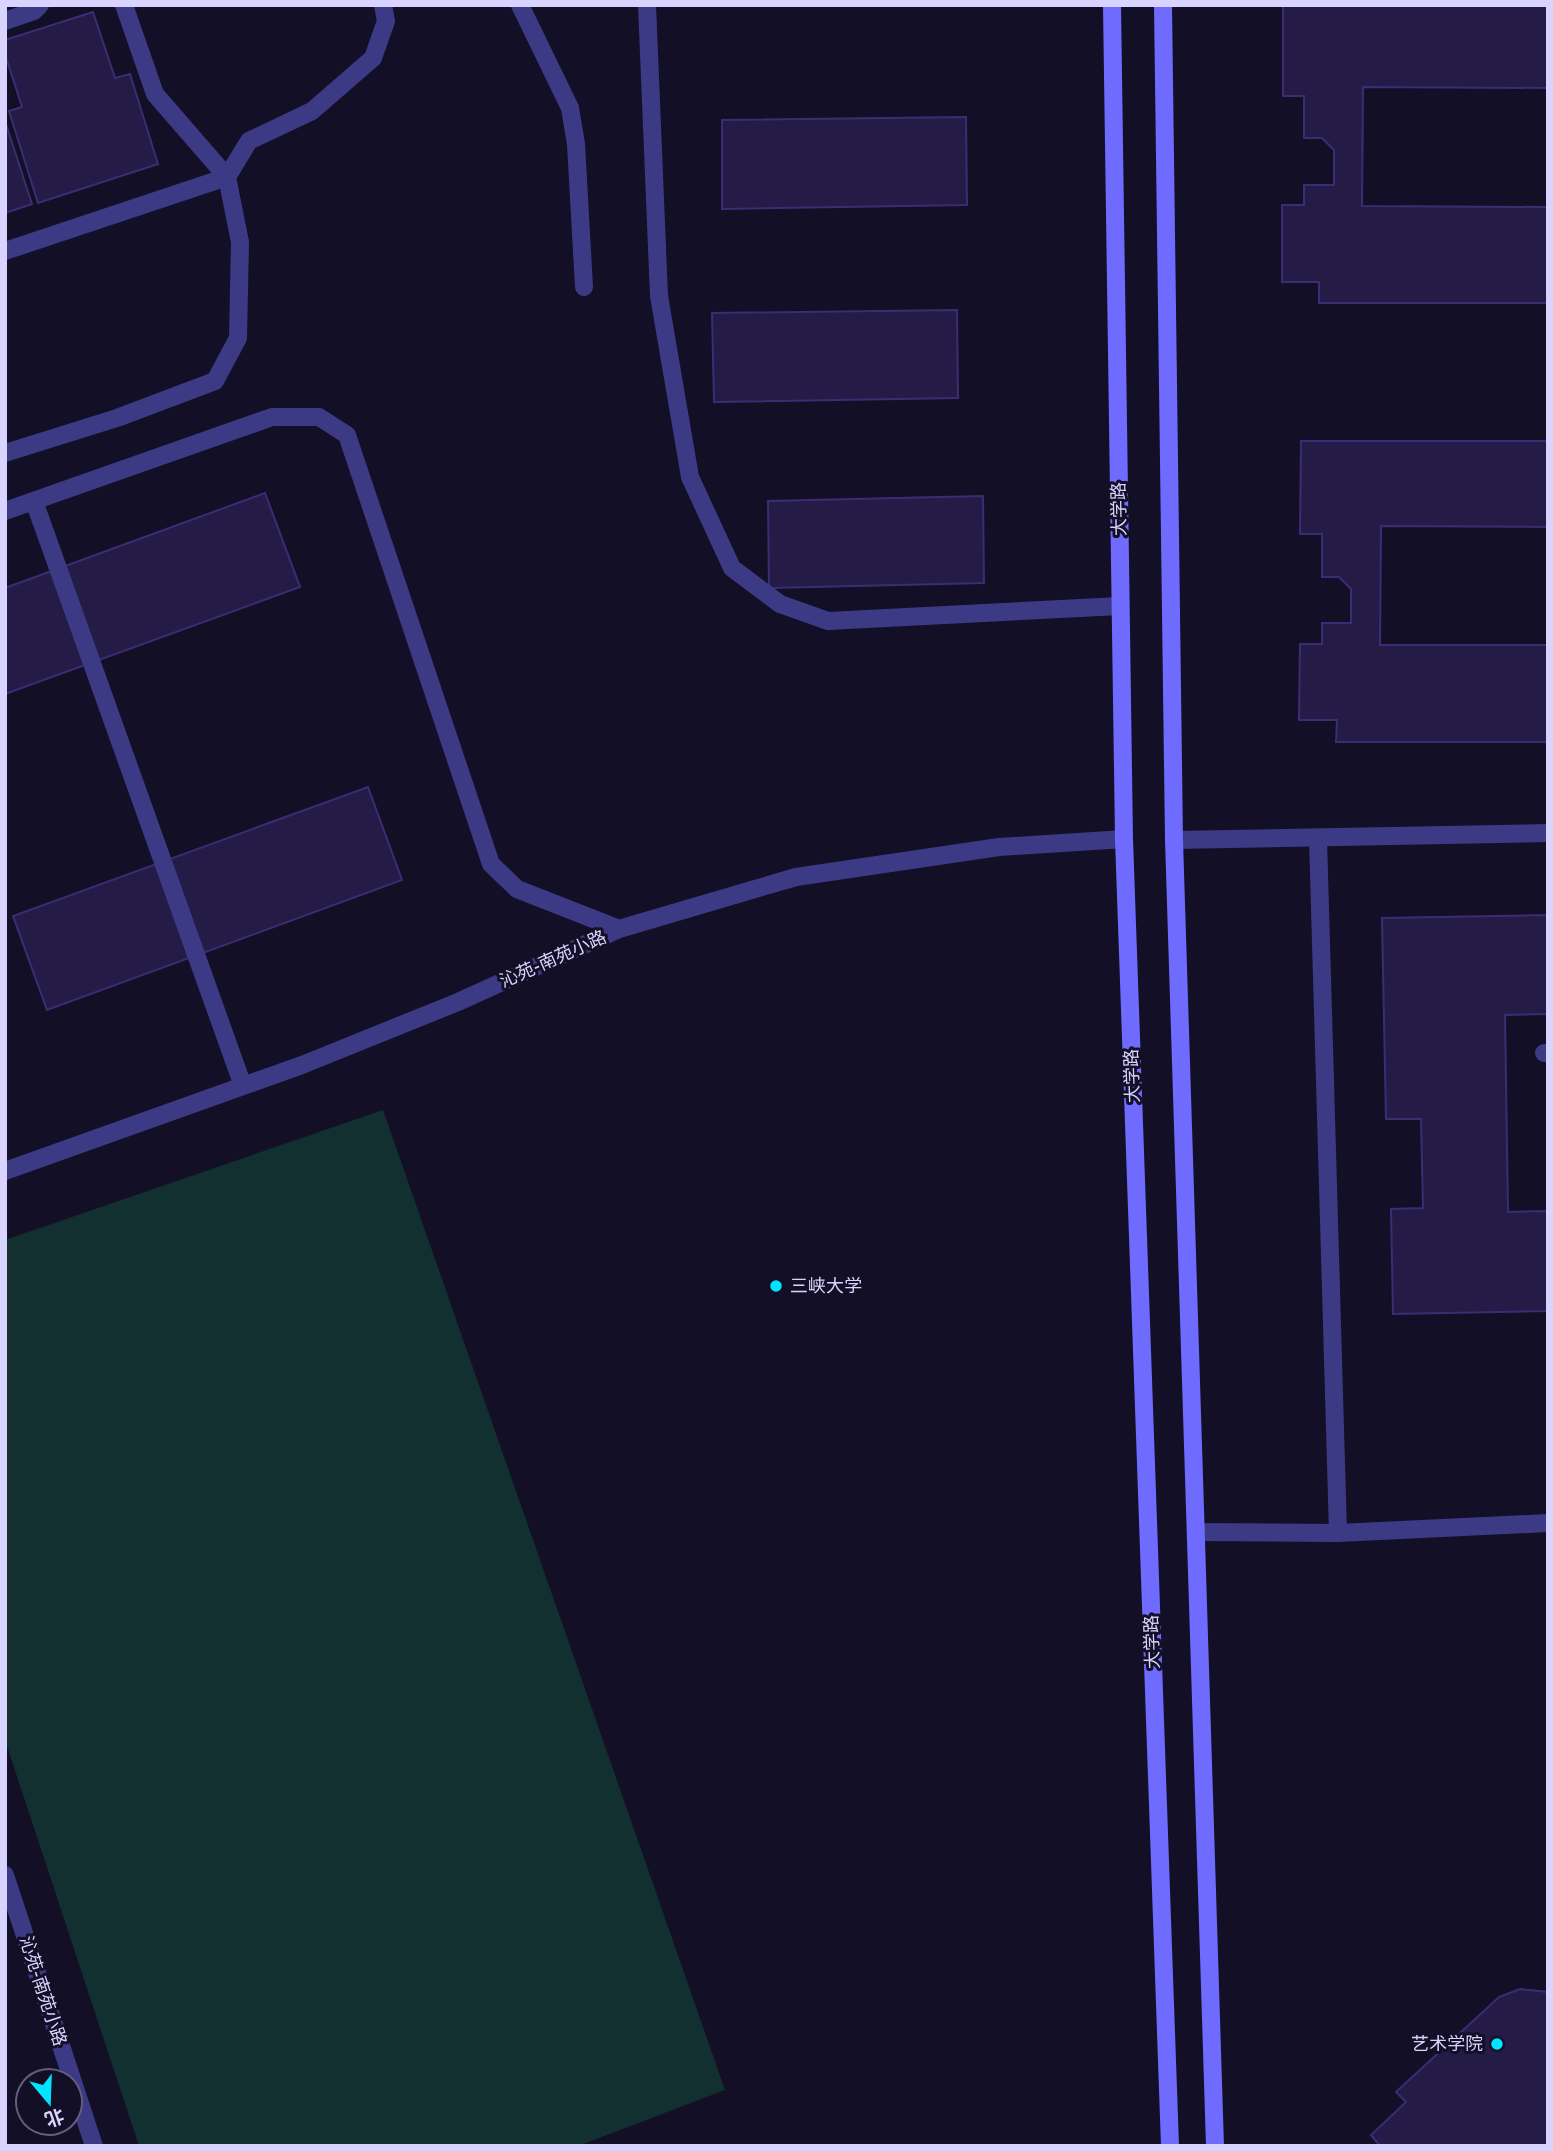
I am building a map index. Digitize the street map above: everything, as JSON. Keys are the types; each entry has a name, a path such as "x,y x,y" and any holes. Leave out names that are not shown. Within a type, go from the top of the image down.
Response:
{"main road":[{"name":"大学路","path":"1112,5 1124,839 1170,2146"},
{"path":"1163,5 1174,840 1215,2146"}],"street":[{"path":"5,21 34,11 40,5"},
{"path":"5,453 117,418 215,381 238,338 240,242 227,177 155,94 124,5"},
{"path":"5,251 227,177 249,141 312,111 373,58 386,21 383,5"},
{"path":"520,5 570,108 576,145 584,288"},
{"path":"647,5 659,296 690,477 732,568 780,604 828,621 1120,606"},
{"path":"5,512 272,416 319,417 347,435 491,864 517,889 619,929"},
{"path":"34,501 243,1086"},
{"path":"1174,840 1548,833"},
{"name":"沁苑-南苑小路","path":"7,1165 243,1086 458,1002 619,929 796,877 999,847 1124,839"},
{"path":"1318,839 1338,1533"},
{"path":"1196,1532 1338,1533 1548,1523"},
{"name":"沁苑-南苑小路","path":"5,1875 94,2146"}],"green space":[{"path":"383,1110 725,2090 578,2146 139,2146 5,1740 5,1240"}],"building":[{"path":"1283,5 1548,5 1548,88 1363,87 1362,206 1548,207 1548,303 1319,303 1319,282 1282,282 1282,205 1304,205 1304,185 1334,185 1334,150 1322,138 1304,138 1304,96 1283,96"},
{"path":"93,12 115,78 130,74 158,164 38,203 9,111 22,107 5,54 5,40"},
{"path":"966,117 967,205 722,209 722,120"},
{"path":"5,121 32,204 5,213"},
{"path":"957,310 958,398 714,402 712,313"},
{"path":"1301,441 1548,441 1548,527 1381,526 1380,645 1548,645 1548,742 1336,742 1337,720 1299,720 1300,644 1322,644 1322,623 1351,623 1351,589 1339,577 1322,577 1322,534 1300,534"},
{"path":"265,493 300,587 5,694 5,588"},
{"path":"983,496 984,583 769,588 768,501"},
{"path":"368,787 402,880 47,1010 13,916"},
{"path":"1548,915 1548,1014 1505,1015 1508,1212 1548,1211 1548,1311 1393,1314 1391,1209 1423,1208 1421,1119 1386,1119 1382,918"},
{"name":"艺术学院","path":"1520,1989 1548,1992 1548,2146 1380,2146 1371,2135 1406,2102 1396,2092 1499,1997"}],"place":[{"name":"三峡大学","path":"776,1286"},
{"name":"艺术学院","path":"1497,2044"}]}
